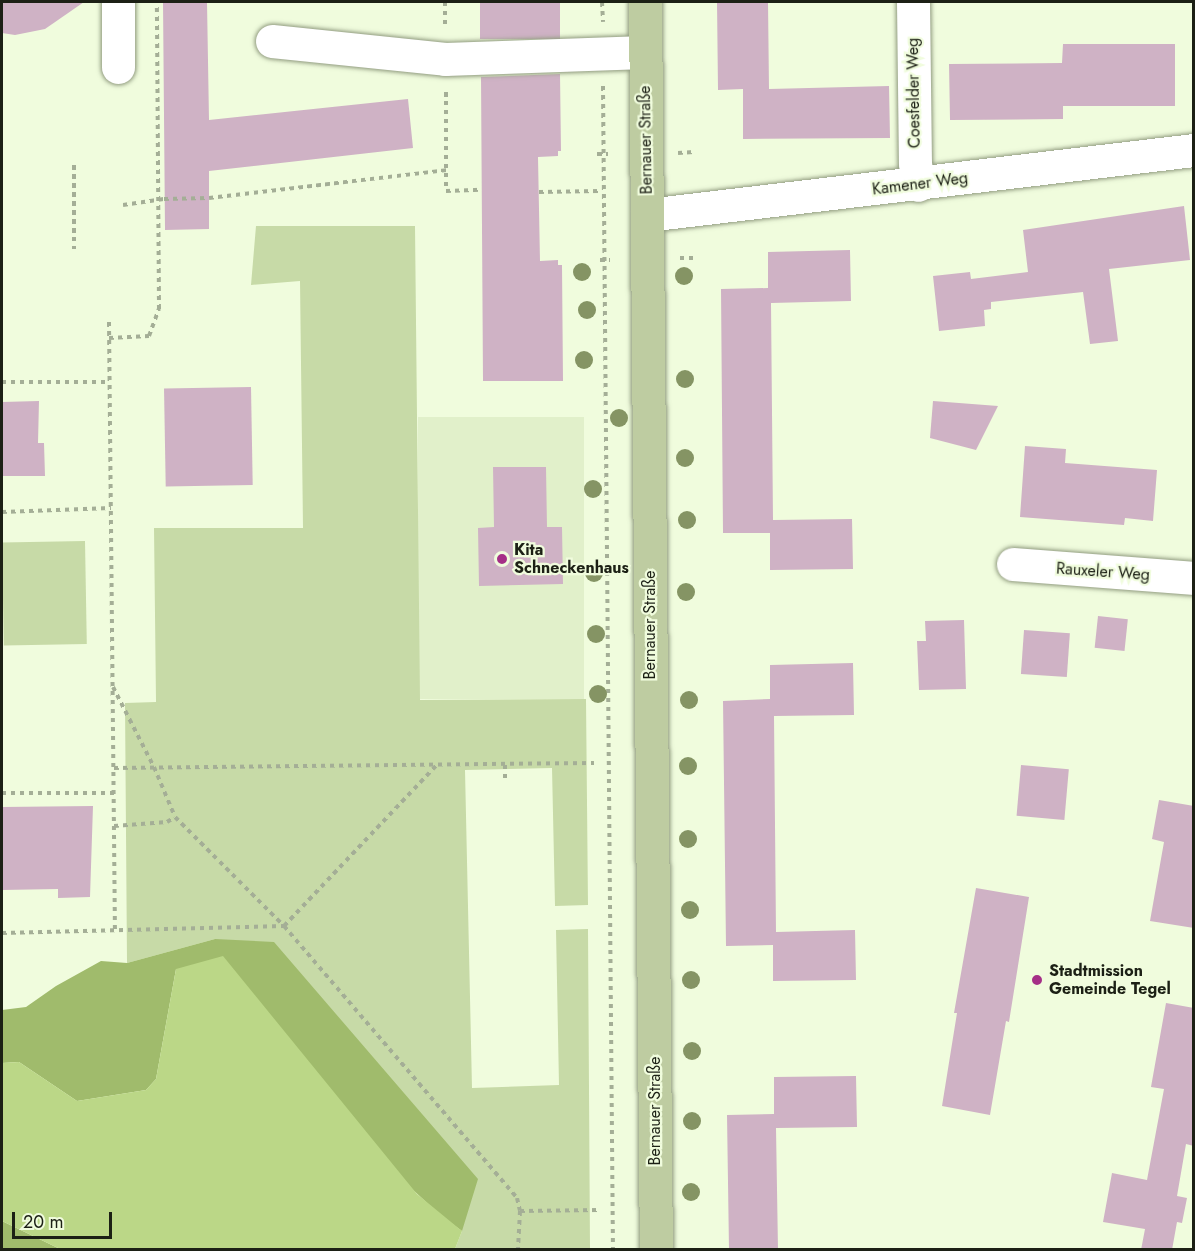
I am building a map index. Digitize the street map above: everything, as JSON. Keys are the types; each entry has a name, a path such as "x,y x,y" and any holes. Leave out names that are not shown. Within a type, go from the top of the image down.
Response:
{"main road":[{"name":"Bernauer Straße","path":"645,2 656,1250"}],"street":[{"path":"118,2 118,67"},
{"name":"Coesfelder Weg","path":"913,2 915,163 918,185"},
{"path":"272,41 445,59 645,52"},
{"name":"Kamener Weg","path":"647,216 1194,150"},
{"name":"Rauxeler Weg","path":"1013,564 1194,578"}],"path":[{"path":"109,338 149,336 159,309 157,2"},
{"path":"602,2 606,154 613,1250"},
{"path":"677,153 694,152"},
{"path":"597,154 606,154"},
{"path":"74,165 74,249"},
{"path":"123,205 164,199 209,198 446,170 446,191 481,190"},
{"path":"539,192 598,191"},
{"path":"677,258 694,258"},
{"path":"109,322 115,932"},
{"path":"2,382 110,382"},
{"path":"2,512 111,508"},
{"path":"112,687 154,767 175,817 284,926 517,1198 520,1211 518,1250"},
{"path":"114,768 594,763"},
{"path":"505,765 505,778"},
{"path":"2,933 115,932 284,926 436,766"},
{"path":"2,793 114,793"},
{"path":"114,826 167,822 175,817"},
{"path":"520,1211 599,1209"}],"shaded area":[{"path":"256,226 415,226 420,700 586,699 588,905 555,906 552,768 465,770 472,1088 559,1085 556,930 588,929 590,1249 455,1249 462,1231 215,939 127,963 125,703 156,702 154,528 303,528 300,281 251,285"},
{"name":"Kita Schneckenhaus","path":"418,417 584,417 584,699 418,699"},
{"path":"85,541 87,644 4,645 2,542"},
{"path":"215,939 274,942 478,1179 462,1231 440,1215 176,969 156,1079 146,1090 77,1101 19,1062 2,1063 2,1010 26,1007 56,986 101,961 127,963"},
{"path":"223,956 417,1194 462,1231 455,1249 60,1249 2,1221 2,1063 19,1062 77,1101 146,1090 156,1079 176,969"},
{"path":"2,1221 60,1249 2,1249"}],"building":[{"path":"2,2 84,2 45,29 15,35 2,33"},
{"path":"163,2 207,2 209,120 408,99 413,148 209,171 209,229 165,230"},
{"path":"480,2 560,2 560,39 480,39"},
{"path":"717,2 768,2 769,89 889,86 890,138 743,139 743,89 718,90"},
{"path":"1063,44 1175,44 1175,106 1063,106 1063,119 950,120 949,64 1062,63"},
{"path":"560,74 561,151 558,151 558,156 538,157 540,261 558,260 558,265 562,265 563,381 483,381 481,77"},
{"path":"1184,206 1190,260 1109,269 1118,341 1090,344 1083,292 991,302 991,309 984,310 985,326 939,331 933,276 970,272 971,279 1028,272 1023,230"},
{"path":"850,250 851,301 771,303 773,520 852,519 853,569 770,570 770,533 723,533 721,289 768,288 768,252"},
{"path":"251,387 253,485 166,487 164,389"},
{"path":"39,401 38,443 44,443 45,476 2,476 2,402"},
{"path":"933,401 998,406 976,450 930,438"},
{"path":"1025,446 1066,449 1065,463 1157,470 1153,521 1125,518 1124,525 1020,517"},
{"path":"493,467 546,467 547,527 562,527 563,584 479,586 478,528 494,527"},
{"path":"1098,616 1128,619 1124,651 1095,648"},
{"path":"964,620 966,689 919,690 917,641 926,641 925,621"},
{"path":"1024,630 1070,633 1067,677 1021,674"},
{"path":"853,663 854,715 774,716 776,932 855,930 856,980 773,981 773,945 726,946 723,701 770,699 770,665"},
{"path":"1021,765 1069,769 1064,820 1017,816"},
{"path":"1159,800 1194,806 1194,928 1150,921 1164,842 1152,839"},
{"path":"93,806 90,897 58,898 58,889 2,890 2,807"},
{"path":"976,888 1029,897 1009,1022 1006,1021 990,1115 942,1106 957,1013 954,1013"},
{"path":"1166,1003 1194,1008 1194,1146 1186,1144 1177,1196 1187,1198 1182,1223 1177,1222 1172,1250 1141,1250 1145,1229 1103,1222 1112,1173 1147,1180 1164,1089 1151,1087"},
{"path":"856,1076 857,1127 776,1128 778,1250 729,1250 727,1115 774,1114 774,1077"}],"place":[{"name":"Kita Schneckenhaus","path":"502,559"},
{"name":"Stadtmission Gemeinde Tegel","path":"1037,980"}]}
